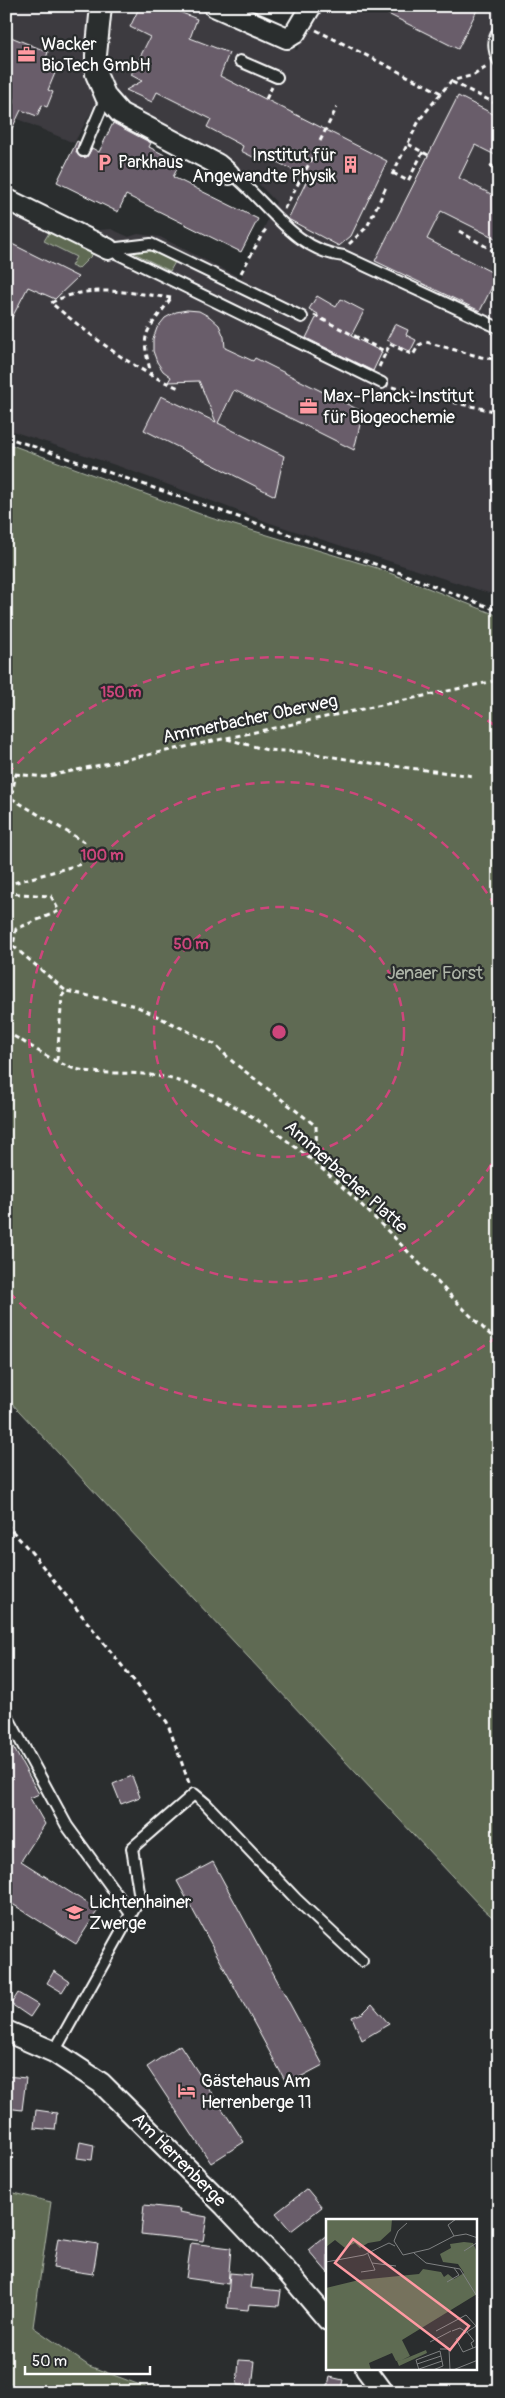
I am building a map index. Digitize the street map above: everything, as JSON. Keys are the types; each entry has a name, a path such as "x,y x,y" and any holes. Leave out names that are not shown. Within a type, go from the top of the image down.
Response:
{"street":[{"path":"101,6 96,74 106,97 120,113 217,164 234,176"},
{"path":"214,6 287,38 295,33 311,6"},
{"path":"6,199 108,249"},
{"name":"Am Herrenberge","path":"6,2031 54,2052 101,2083 277,2260 326,2318"},
{"path":"367,2370 383,2392"}],"lane":[{"path":"499,30 494,37 494,47 499,62"},
{"path":"240,60 277,77"},
{"path":"83,151 106,97"},
{"path":"234,176 291,233 333,255 344,256 499,328"},
{"path":"108,249 151,244 302,317"},
{"path":"108,249 382,383"},
{"path":"6,1714 67,1826 131,1914"},
{"path":"54,2052 140,1898 132,1848 194,1794 206,1804 296,1899 362,1961"}],"path":[{"path":"301,25 310,27 443,94"},
{"path":"423,152 408,181 393,174 420,119 443,94 451,82 474,75 481,70"},
{"path":"451,82 499,105"},
{"path":"320,141 337,107"},
{"path":"408,144 428,155"},
{"path":"278,219 302,180 314,155"},
{"path":"490,166 499,170"},
{"path":"346,246 367,226 388,185"},
{"path":"459,231 499,254"},
{"path":"235,285 263,232"},
{"path":"152,377 146,354 146,333 171,298 189,289"},
{"path":"171,298 113,291 61,297 51,303 88,333 152,377 179,388"},
{"path":"302,317 314,315 386,352"},
{"path":"383,358 390,344 412,355 419,346 426,342 499,360"},
{"path":"408,392 499,412"},
{"path":"6,437 395,570 499,611"},
{"name":"Ammerbacher Oberweg","path":"6,773 44,777 499,680"},
{"path":"226,738 267,750 303,752 377,764 474,776"},
{"path":"6,885 81,864 84,842 11,798 16,774"},
{"path":"6,893 51,896 59,911 16,929 13,946 66,991 136,1006 214,1044 233,1062 316,1126 317,1165"},
{"path":"57,1061 62,996 66,991"},
{"name":"Ammerbacher Platte","path":"6,1032 73,1068 104,1073 152,1075 200,1089 237,1107 272,1129 317,1165 398,1241 499,1343"},
{"path":"6,1524 32,1553 167,1722 194,1794"}],"shaded area":[{"path":"6,6 94,6 99,98 74,143 6,114"},
{"path":"114,6 189,6 297,50 319,6 499,6 499,575 495,595 270,523 121,467 6,429 6,190 87,231 111,229 129,237 138,234 160,237 241,278 276,202 248,173 131,112 118,97 107,76"}],"green space":[{"path":"52,228 96,251 78,269 71,266 76,257 44,241"},
{"path":"143,250 155,252 175,262 170,271 134,253"},
{"name":"Jenaer Forst","path":"6,443 211,518 377,568 499,616 499,1923 480,1906 6,1397"},
{"path":"6,2191 51,2202 33,2327 89,2366 159,2392 6,2392"}],"building":[{"path":"140,6 165,6 197,19 190,38 229,53 220,76 387,161 351,236 339,246 288,219 308,178 260,153 257,159 241,151 243,146 207,127 211,119 157,92 152,102 126,90 142,81 131,75 150,37 130,27"},
{"path":"372,6 479,6 458,49"},
{"name":"Wacker BioTech GmbH","path":"6,35 48,52 43,68 55,73 48,90 53,92 47,107 42,105 37,116 21,110 6,141 6,108 11,107 14,101 11,95 6,94"},
{"path":"458,96 499,117 499,157 475,145 459,178 499,198 499,240 441,211 427,239 499,276 499,291 492,287 480,311 375,261"},
{"path":"113,123 151,143 149,147 180,163 173,177 258,219 241,252 126,195 118,212 57,182 77,141 79,142 76,152 80,157 87,157 92,148 99,152"},
{"path":"6,241 78,277 55,299 28,287 6,329"},
{"path":"317,296 336,307 341,299 364,311 351,336 382,352 373,371 306,338 318,314 309,309"},
{"name":"Max-Planck-Institut für Biogeochemie","path":"187,310 199,311 219,325 224,337 225,348 253,361 255,358 363,412 354,450 234,390 218,423 284,456 275,496 144,430 161,396 216,422 199,381 168,382 171,377 163,371 153,351 153,339 157,328 165,318 176,312"},
{"path":"395,324 408,330 406,335 416,340 410,352 387,340"},
{"path":"6,1734 39,1794 30,1798 45,1824 21,1861 98,1910 76,1944 6,1900"},
{"path":"132,1776 140,1797 121,1804 113,1784"},
{"path":"213,1862 323,2065 287,2084 177,1881"},
{"path":"54,1971 69,1981 62,1992 47,1983"},
{"path":"18,1993 38,2005 30,2017 11,2004"},
{"path":"372,2004 389,2024 362,2040 352,2017 363,2013"},
{"name":"Gästehaus Am Herrenberge 11","path":"180,2045 244,2142 211,2163 147,2067"},
{"path":"6,2076 26,2078 22,2110 6,2108"},
{"path":"36,2110 57,2113 55,2130 34,2128"},
{"path":"80,2142 94,2145 92,2160 77,2158"},
{"path":"307,2189 322,2207 291,2231 276,2213"},
{"path":"144,2205 180,2209 179,2212 207,2217 203,2241 141,2234"},
{"path":"326,2236 326,2271 308,2250"},
{"path":"58,2238 98,2244 93,2274 53,2268"},
{"path":"191,2243 231,2248 228,2284 186,2278"},
{"path":"230,2273 252,2275 250,2288 281,2291 279,2306 249,2304 248,2310 227,2308"},
{"path":"239,2360 255,2361 252,2387 237,2385"},
{"path":"330,2377 343,2380 340,2392 326,2392"}],"place":[{"name":"Wacker BioTech GmbH","path":"27,54"},
{"name":"Parkhaus","path":"104,162"},
{"name":"Institut für Angewandte Physik","path":"350,165"},
{"name":"Max-Planck-Institut für Biogeochemie","path":"309,406"},
{"name":"Lichtenhainer Zwerge","path":"75,1912"},
{"name":"Gästehaus Am Herrenberge 11","path":"187,2091"}]}
